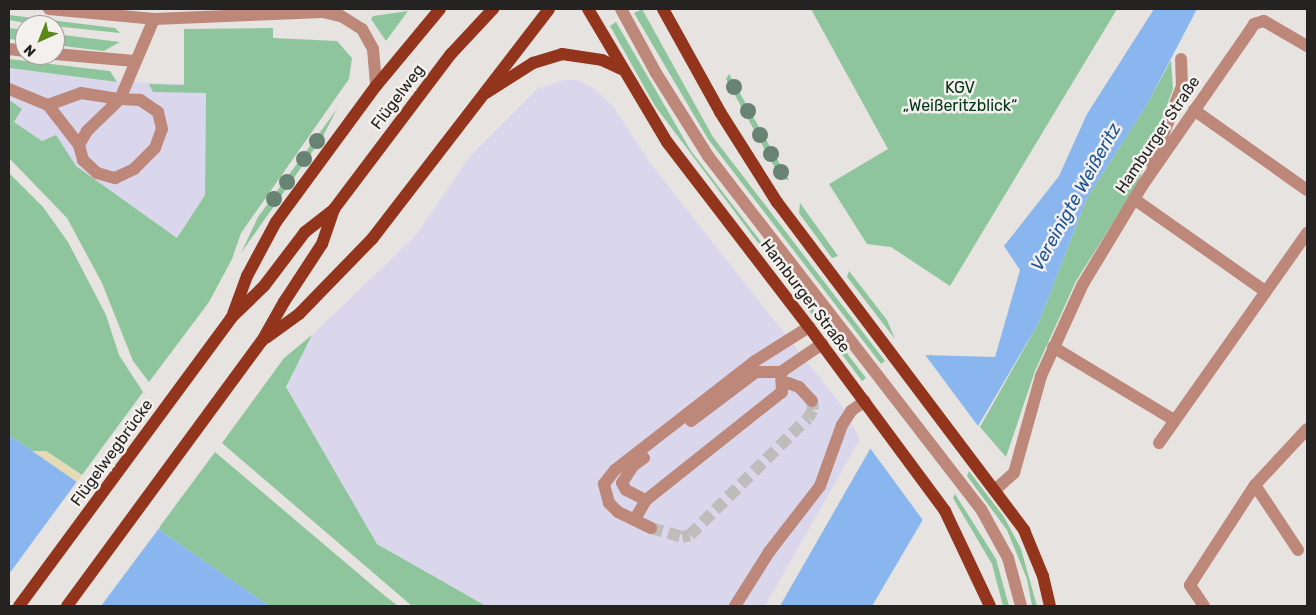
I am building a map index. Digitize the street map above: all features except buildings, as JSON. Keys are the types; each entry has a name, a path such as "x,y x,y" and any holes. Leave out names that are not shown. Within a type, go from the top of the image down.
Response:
{"main road":[{"path":"231,318 247,276 276,222 376,86 440,9"},
{"name":"Flügelweg","path":"231,318 264,286 305,232 334,209 451,54 493,9"},
{"path":"67,606 262,341 299,314 372,239 476,99 549,9"},
{"name":"Hamburger Straße","path":"588,9 621,69 667,142 810,327 945,511 990,606"},
{"name":"Hamburger Straße","path":"663,9 777,202 996,489 1024,530 1043,576 1050,606"},
{"path":"476,99 533,63 562,54 602,60 621,69"},
{"name":"Flügelweg","path":"262,341 284,302 322,244 334,209"},
{"name":"Flügelwegbrücke","path":"19,606 231,318"}],"street":[{"name":"Flügelweg","path":"48,9 154,19 326,10 341,16 362,29 373,49 376,86"},
{"path":"621,9 681,115 708,156 962,484 998,535 1016,582 1021,606"},
{"path":"79,145 87,131 120,99 134,61 154,19"},
{"name":"Hamburger Straße","path":"996,489 1014,474 1041,376 1083,284 1147,178 1254,24 1264,22 1307,46"},
{"path":"65,55 134,61"},
{"path":"1147,178 1182,86 1181,59"},
{"path":"9,89 48,105 79,145 83,160 97,173 115,178 134,169 155,148 162,129 158,112 140,100 80,93 48,105"},
{"path":"1194,110 1307,190"},
{"path":"1134,199 1265,291"},
{"path":"1159,443 1307,232"},
{"path":"651,528 618,512 609,502 604,484 615,470 755,361 810,327"},
{"path":"635,519 646,500 782,392 782,379 822,344"},
{"path":"1053,347 1174,420"},
{"path":"646,500 626,490 622,483 624,477 633,466 756,372 782,379 799,387 812,401"},
{"path":"735,606 769,552 820,486 842,425 851,411 865,401"},
{"path":"1204,606 1190,585 1255,485 1307,430"},
{"path":"1255,485 1298,550"}],"shaded area":[{"path":"9,68 105,81 206,85 205,195 177,238 9,118"},
{"path":"564,80 577,80 592,87 613,106 650,163 842,406 860,439 765,606 486,606 377,544 286,387 312,335 415,236 471,155 537,89"}],"green space":[{"path":"642,9 713,137 885,361 881,364 708,139 634,13"},
{"name":"KGV „Weißeritzblick“","path":"811,9 1117,9 950,286 891,247 867,244 829,184 888,149"},
{"path":"408,11 386,41 371,19 373,16"},
{"path":"9,15 15,16 15,21 9,20"},
{"path":"65,22 115,28 120,33 65,27"},
{"path":"616,22 691,151 866,378 862,381 655,106 610,26"},
{"path":"9,28 15,29 15,40 9,39"},
{"path":"273,28 273,38 337,41 352,58 349,79 241,233 232,259 209,302 149,382 133,361 102,283 67,218 9,158 9,100 22,109 14,122 42,141 56,135 76,166 177,238 205,195 206,93 153,92 149,84 184,85 184,29"},
{"path":"65,35 120,42 104,51 65,46"},
{"path":"9,59 15,60 15,65 60,65 110,71 117,82 9,68"},
{"path":"1171,60 1173,89 1138,183 1076,281 1035,371 1006,457 980,427 1038,324 1087,198 1146,106"},
{"path":"729,74 789,180 781,179 726,79"},
{"path":"337,109 322,138 241,253 258,217"},
{"path":"9,173 43,207 68,242 106,315 119,355 143,392 82,475 46,451 32,451 9,435"},
{"path":"800,203 838,256 832,258 799,213"},
{"path":"849,271 887,320 895,339 847,277"},
{"path":"312,335 286,387 377,544 486,606 412,606 222,443 284,358"},
{"path":"215,452 398,606 269,606 158,529"},
{"path":"969,471 1004,517 1021,549 1037,606 1032,606 1027,579 1007,530 967,476"},
{"path":"955,494 996,559 1009,606 1003,606 992,564 953,498"}],"sand":[{"path":"32,451 46,451 82,475 77,482"}],"water":[{"name":"Vereinigte Weißeritz","path":"1154,9 1197,9 1146,106 1087,198 1038,324 872,606 780,606 924,355 995,357 1020,270 1004,246 1059,176 1087,114"},
{"path":"9,435 77,482 158,529 269,606 9,606"}],"pier":[{"path":"923,352 981,430 925,523 867,444"},
{"path":"78,480 160,527 101,606 9,606 9,574"}],"tunnel":[{"path":"651,528 682,537 690,535 808,418 813,410 812,401"}]}
